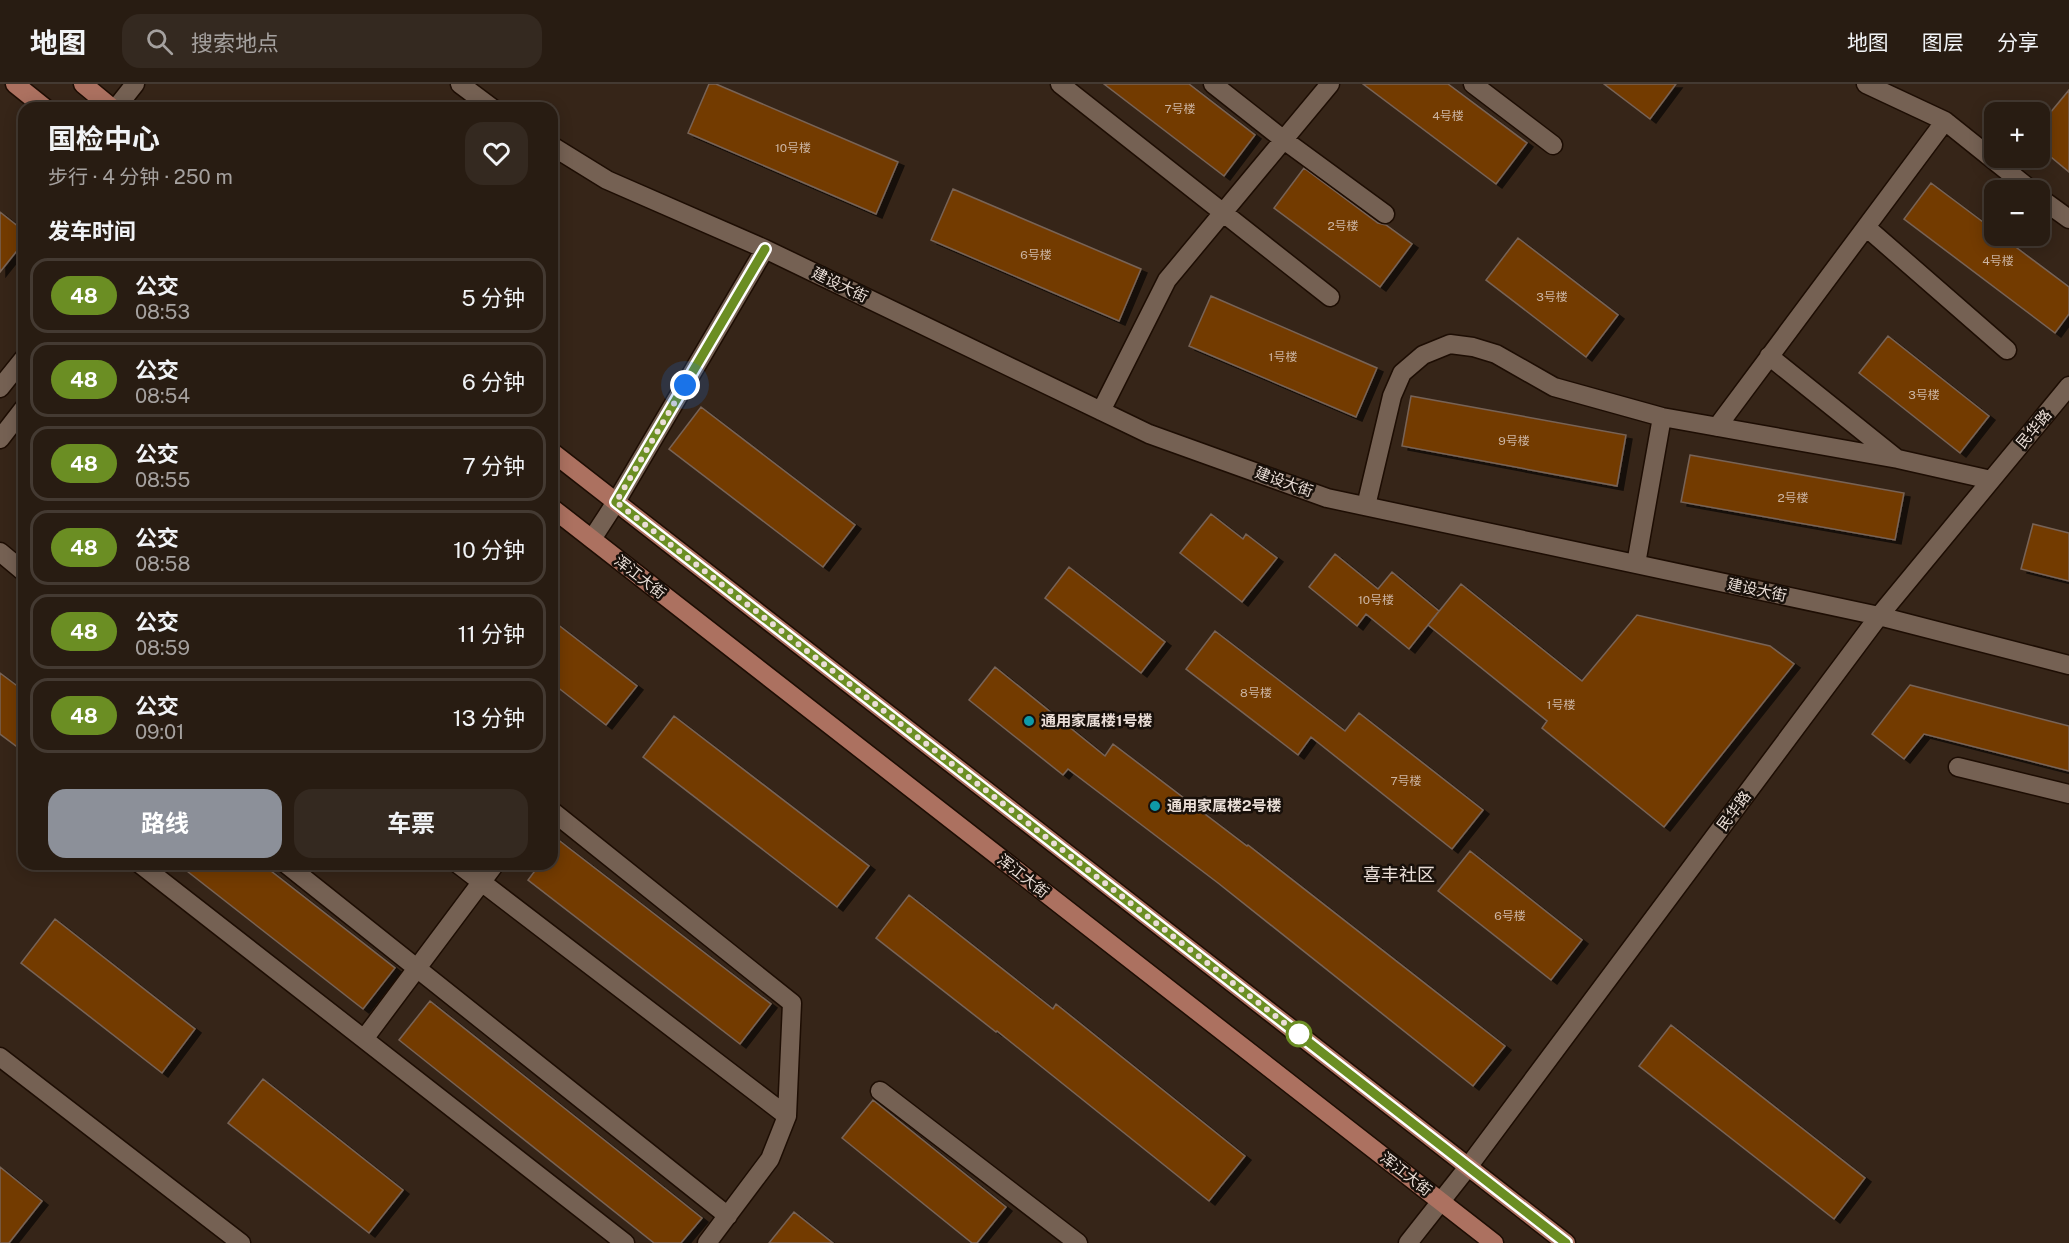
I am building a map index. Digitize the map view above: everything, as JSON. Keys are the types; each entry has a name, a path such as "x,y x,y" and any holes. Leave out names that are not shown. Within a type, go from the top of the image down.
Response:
{"main road":[{"path":"15,84 38,102"},
{"path":"83,84 106,102"},
{"path":"558,457 1566,1243"},
{"name":"浑江大街","path":"558,513 1494,1243"}],"street":[{"path":"119,102 135,84"},
{"path":"460,84 484,102"},
{"path":"1060,84 1330,297"},
{"path":"1213,84 1284,140 1385,214"},
{"path":"1101,411 1167,280 1330,84"},
{"path":"1473,84 1552,145"},
{"path":"1866,84 1945,121 2019,180"},
{"path":"1717,427 1945,121"},
{"name":"建设大街","path":"558,150 607,180 765,249 1149,434 1327,498 1879,616 2069,665"},
{"path":"2050,205 2069,219"},
{"path":"1866,227 2007,350"},
{"path":"592,539 765,249"},
{"path":"1366,506 1392,396 1402,373 1423,355 1450,344 1473,347 1496,354 1554,387 1662,417 1898,459 1991,480"},
{"path":"1769,356 1898,459"},
{"path":"0,388 18,366"},
{"name":"民华路","path":"1408,1243 1468,1167 1879,616 2069,386"},
{"path":"0,439 18,416"},
{"path":"1636,564 1662,417"},
{"path":"0,552 18,567"},
{"path":"1958,767 2069,794"},
{"path":"558,816 792,1003 787,1116 770,1159 707,1243"},
{"path":"148,870 625,1243"},
{"path":"293,870 728,1216"},
{"path":"466,870 787,1116"},
{"path":"364,1039 490,870"},
{"path":"0,1057 241,1243"},
{"path":"880,1091 1078,1243"}],"building":[{"path":"709,84 716,84 898,162 876,214 688,133"},
{"path":"1104,84 1189,84 1255,135 1224,176"},
{"path":"1363,84 1448,84 1527,143 1496,184"},
{"path":"1604,84 1676,84 1650,119"},
{"path":"2069,90 2069,172 2050,156 2050,113"},
{"path":"1304,168 1378,223 1386,225 1412,244 1380,287 1274,208"},
{"path":"1931,183 1984,223 1984,246 2014,246 2069,287 2069,314 2055,333 1904,219"},
{"path":"953,189 1141,269 1119,321 931,240"},
{"path":"0,212 18,226 18,250 0,272"},
{"path":"1518,238 1618,315 1586,357 1486,280"},
{"path":"1211,296 1377,368 1356,417 1189,346"},
{"path":"1888,336 1989,416 1960,453 1859,373"},
{"path":"1411,396 1626,435 1617,486 1402,446"},
{"path":"701,407 855,525 823,567 669,449"},
{"path":"1690,455 1904,493 1895,540 1681,502"},
{"path":"1211,514 1243,539 1246,534 1277,558 1242,602 1180,553"},
{"path":"2033,524 2069,533 2069,581 2021,569"},
{"path":"1335,554 1378,589 1392,572 1439,611 1409,649 1366,614 1357,626 1309,587"},
{"path":"1069,567 1165,642 1141,673 1045,598"},
{"path":"1461,584 1582,681 1637,615 1770,646 1794,664 1664,827 1542,728 1547,721 1428,625"},
{"path":"558,625 637,686 606,725 558,688"},
{"path":"1215,631 1345,731 1359,713 1483,810 1452,849 1311,737 1298,755 1186,669"},
{"path":"995,667 1105,756 1113,744 1248,845 1505,1046 1473,1086 1218,883 1068,769 1063,775 969,700"},
{"path":"0,673 18,686 18,748 0,734"},
{"path":"1910,685 2069,726 2069,771 1924,734 1904,759 1872,734"},
{"path":"674,716 869,866 837,907 643,757"},
{"path":"558,840 771,1004 740,1044 528,880 536,870 558,870"},
{"path":"1470,851 1582,940 1551,980 1438,891"},
{"path":"186,870 270,870 395,968 363,1009"},
{"path":"909,895 1053,1009 1056,1004 1245,1156 1209,1201 997,1031 876,938"},
{"path":"55,919 195,1029 162,1073 21,963"},
{"path":"430,1001 702,1218 681,1243 654,1243 399,1040"},
{"path":"1671,1025 1865,1178 1834,1219 1639,1066"},
{"path":"263,1079 403,1190 369,1233 228,1123"},
{"path":"873,1100 1006,1207 977,1243 972,1243 842,1138"},
{"path":"0,1167 42,1201 9,1243 0,1243"},
{"path":"794,1212 833,1243 769,1243"}],"bus line":[{"name":"48","path":"765,249 616,502 1566,1243"}],"place":[{"name":"通用家属楼1号楼","path":"1029,721"},
{"name":"通用家属楼2号楼","path":"1155,806"}],"district":[{"name":"喜丰社区","path":"1399,875"}],"route":[{"path":"685,385 616,502 1301,1036 1299,1034"}]}
